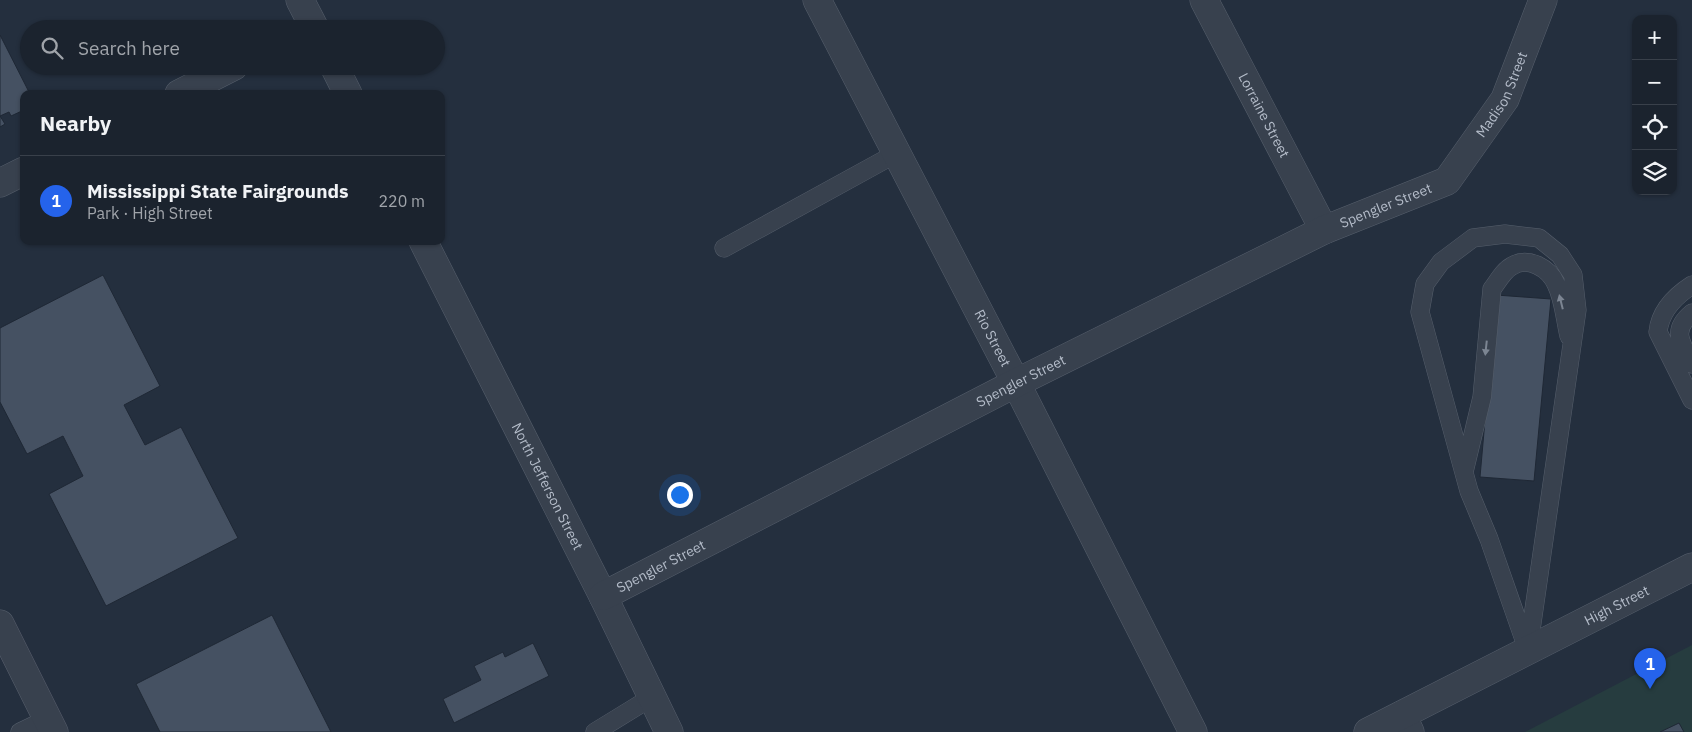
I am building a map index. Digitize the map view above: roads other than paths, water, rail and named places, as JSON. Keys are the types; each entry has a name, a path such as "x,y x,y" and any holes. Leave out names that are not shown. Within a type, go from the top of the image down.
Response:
{"street":[{"path":"300,0 309,20"},
{"name":"Rio Street","path":"817,0 1016,383 1193,732"},
{"name":"Lorraine Street","path":"1204,0 1324,230"},
{"name":"Madison Street","path":"1447,181 1505,98 1543,0"},
{"path":"187,90 216,75"},
{"path":"338,75 346,90"},
{"path":"0,183 20,173"},
{"name":"Spengler Street","path":"603,596 1016,383 1324,230 1447,181"},
{"name":"North Jefferson Street","path":"425,245 603,596 669,732"},
{"name":"High Street","path":"1368,732 1406,724 1535,647 1692,568"},
{"path":"1,629 50,726"}],"lane":[{"path":"724,248 897,154"},
{"path":"1506,234 1539,238 1560,255 1573,275 1577,310 1535,647 1469,491 1420,312 1425,284 1440,262 1473,238 1506,234"},
{"path":"1464,474 1482,396 1492,289 1511,266 1523,261 1537,265 1548,272 1556,284 1572,349"},
{"path":"1692,285 1666,308 1659,321 1658,332 1692,400"},
{"path":"1692,313 1684,320 1680,328 1679,337 1692,364"},
{"path":"595,732 652,697"},
{"path":"20,732 50,726"}],"place":[{"name":"Mississippi State Fairgrounds","path":"1650,689"}]}
